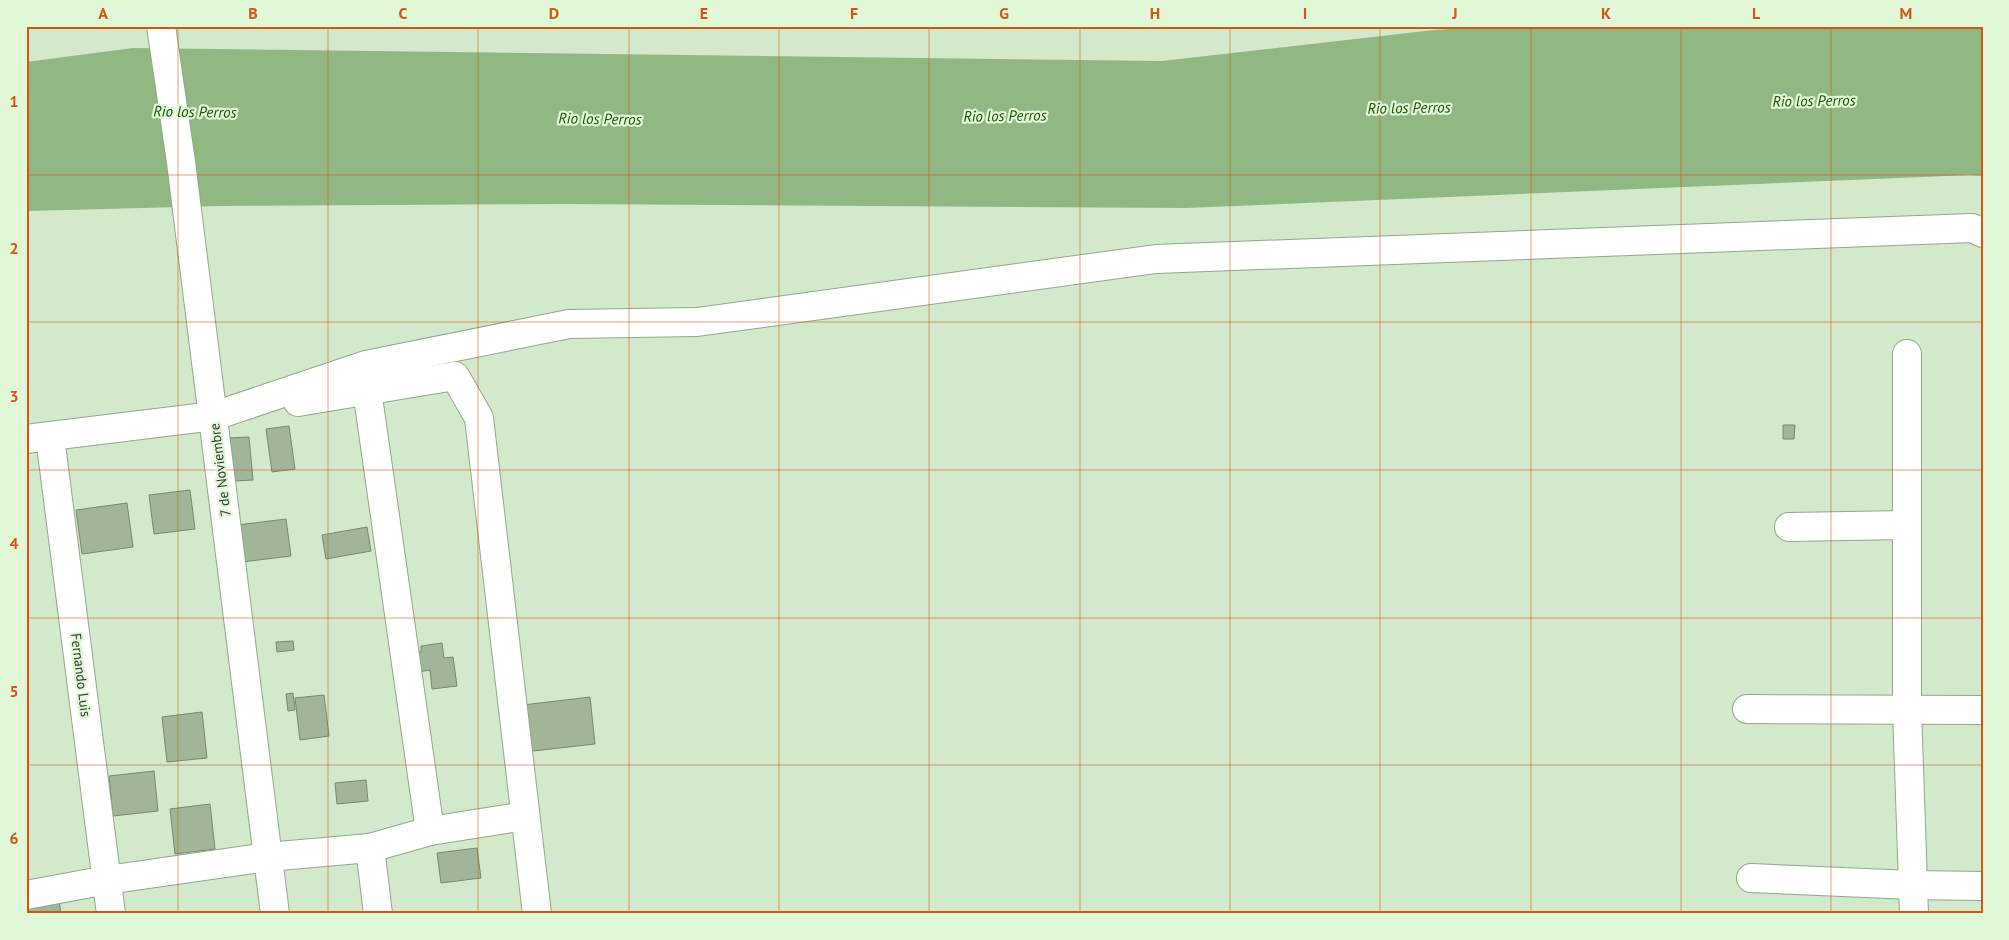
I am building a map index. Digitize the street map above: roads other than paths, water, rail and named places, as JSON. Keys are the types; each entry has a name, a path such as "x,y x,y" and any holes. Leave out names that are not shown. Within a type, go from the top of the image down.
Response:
{"street":[{"name":"7 de Noviembre","path":"161,26 181,162 214,416 275,914"},
{"path":"214,416 366,365 569,324 697,322 1156,259 1972,228 1983,233"},
{"path":"1907,354 1907,709 1914,914"},
{"path":"38,438 214,416 455,376 479,418 536,914"},
{"path":"367,390 430,831"},
{"name":"Fernando Luis","path":"38,438 111,914"},
{"path":"1789,527 1906,524"},
{"path":"1747,709 1983,710"},
{"path":"26,895 107,880 268,857 370,848 430,831 525,816"},
{"path":"370,848 378,914"},
{"path":"1751,878 1983,886"}],"water":[{"name":"Rio los Perros","path":"1502,26 1983,28 1983,176 1186,208 565,204 219,206 26,211 26,62 133,48 1162,61 1434,30"}]}
